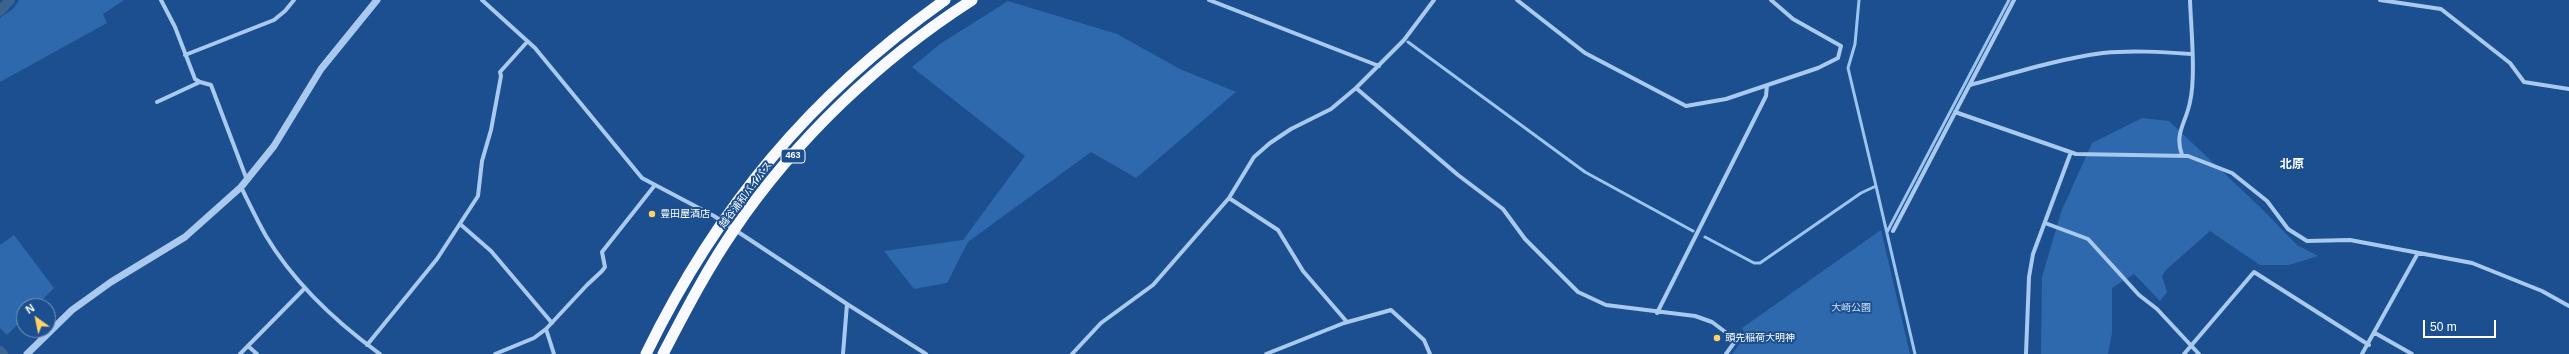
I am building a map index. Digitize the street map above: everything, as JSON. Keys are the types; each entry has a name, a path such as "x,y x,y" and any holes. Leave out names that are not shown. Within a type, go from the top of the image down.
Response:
{"highway":[{"name":"越谷浦和バイパス","path":"646,354 676,296 722,222 756,174 803,122 882,48 945,0"},
{"name":"越谷浦和バイパス","path":"664,354 690,301 734,230 770,181 856,90 890,60 972,0"}],"street":[{"path":"161,0 195,79 200,82 211,84 246,180"},
{"path":"185,55 274,20 285,12 294,0"},
{"path":"26,354 72,310 111,282 185,237 241,187 274,146 322,69 377,0"},
{"path":"482,0 528,42 642,178 722,222 926,354"},
{"path":"1209,0 1379,66"},
{"path":"1072,354 1101,323 1153,285 1229,198 1254,157 1270,143 1331,109 1356,88 1404,40 1434,0"},
{"path":"1517,0 1586,53 1686,106 1726,99 1838,58 1841,46 1794,19 1771,0"},
{"path":"1893,231 2014,0"},
{"path":"2182,155 2178,144 2191,98 2190,0"},
{"path":"2380,0 2441,9 2510,63 2524,82 2569,89"},
{"path":"367,345 415,288 478,196 482,161 491,130 501,76 500,72 528,42"},
{"path":"1970,84 2066,59 2104,53 2143,51 2191,54"},
{"path":"157,102 200,82"},
{"path":"1657,312 1766,96 1767,85"},
{"path":"1356,88 1458,175 1503,209 1525,239 1578,292 1606,305 1695,316 1712,322 1736,340 1726,354"},
{"path":"1955,112 2071,152 2182,155 2232,173 2267,201 2288,229 2307,241 2350,240 2472,263 2542,291 2569,306"},
{"path":"2026,354 2029,278 2034,254 2071,152"},
{"path":"495,354 534,338 546,329 602,271 605,267 602,252 655,185"},
{"path":"241,187 270,242 305,288 325,309 376,353"},
{"path":"1229,198 1278,230 1303,271 1347,322"},
{"path":"2045,223 2088,239 2139,295 2157,309 2199,354"},
{"path":"460,224 490,251 552,323"},
{"path":"2362,354 2418,253"},
{"path":"2184,354 2190,345 2254,272 2368,345"},
{"path":"240,354 305,288"},
{"path":"843,354 847,304"},
{"path":"1266,354 1347,322 1391,310 1424,340 1430,354"},
{"path":"546,329 554,354"},
{"path":"2375,333 2412,354"},
{"path":"248,346 257,354"}],"green space":[{"path":"19,0 124,0 103,14 107,23 0,82 0,18 14,8"},
{"path":"1008,1 1117,34 1180,69 1236,92 1136,178 1091,152 968,242 947,283 914,289 884,251 963,240 1025,156 912,67 940,44"},
{"path":"2142,118 2169,121 2261,208 2297,245 2318,256 2289,265 2260,265 2210,231 2166,270 2162,276 2167,292 2160,301 2134,274 2112,288 2112,333 2108,354 2041,354 2042,277 2061,212 2092,143"},
{"name":"大崎公園","path":"1881,230 1910,354 1732,354 1746,335 1742,328"},
{"path":"14,235 54,288 44,298 16,298 16,326 7,335 0,328 0,245"}],"waterway":[{"path":"0,11 10,0"},
{"path":"1859,0 1855,44 1848,68 1876,186"},
{"path":"1887,232 2009,0"},
{"path":"1408,42 1585,172 1693,231"},
{"path":"1705,237 1754,263 1760,263 1861,193 1876,186 1915,354"},
{"path":"0,351 3,354"}],"place":[{"name":"豊田屋酒店","path":"652,214"},
{"name":"頭先稲荷大明神","path":"1717,338"}],"district":[{"name":"北原","path":"2292,165"}]}
